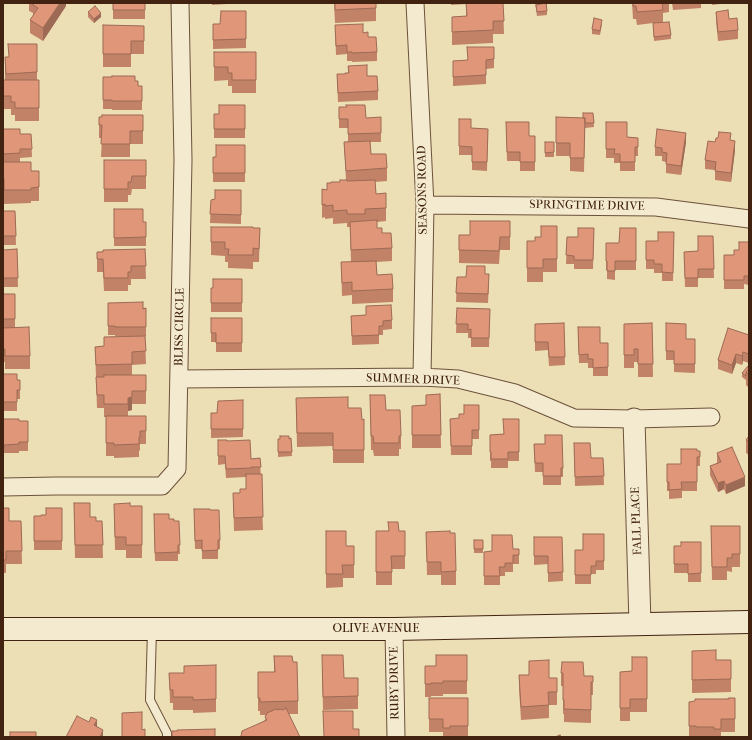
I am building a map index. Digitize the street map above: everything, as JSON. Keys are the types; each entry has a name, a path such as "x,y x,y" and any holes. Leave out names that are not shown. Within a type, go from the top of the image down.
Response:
{"main road":[{"name":"OLIVE AVENUE","path":"3,629 394,629 749,622"}],"street":[{"name":"BLISS CIRCLE","path":"3,487 162,486 177,469 183,160 180,3"},
{"name":"SEASONS ROAD","path":"415,3 425,205 422,378"},
{"name":"SPRINGTIME DRIVE","path":"425,205 656,207 749,219"},
{"name":"SUMMER DRIVE","path":"179,379 422,378 458,380 515,393 574,418 634,419 711,417"},
{"name":"FALL PLACE","path":"634,419 640,624"},
{"name":"RUBY DRIVE","path":"394,629 396,737"}],"lane":[{"path":"152,629 150,700 167,733 167,737"}],"building":[{"path":"34,3 60,3 43,28 30,20 38,8 33,5"},
{"path":"113,3 145,3 145,10 113,10"},
{"path":"335,3 376,3 376,8 335,10"},
{"path":"466,3 503,3 504,21 493,21 493,30 452,32 452,17 467,16"},
{"path":"546,3 547,11 537,12 536,5"},
{"path":"633,3 662,3 663,10 637,12 636,6 633,6"},
{"path":"95,6 101,13 94,19 88,12"},
{"path":"728,10 729,19 737,18 738,30 718,32 716,12"},
{"path":"221,11 246,11 246,39 213,40 213,24 220,24"},
{"path":"594,18 602,20 600,31 592,29"},
{"path":"669,22 671,35 654,37 653,23"},
{"path":"363,24 363,33 368,32 368,37 376,37 377,52 352,53 347,52 347,45 336,46 335,25"},
{"path":"103,25 144,26 144,41 131,41 131,54 103,54"},
{"path":"8,44 37,44 37,72 6,74 5,57 9,57"},
{"path":"467,47 494,47 494,59 486,60 486,75 453,77 453,61 468,60"},
{"path":"214,52 256,52 256,80 232,80 232,73 228,73 228,67 214,67"},
{"path":"367,65 367,76 377,76 378,91 338,93 337,74 349,73 348,66"},
{"path":"135,76 135,81 138,81 138,86 142,86 142,101 103,100 103,77"},
{"path":"3,80 39,80 39,108 15,108 15,102 11,102 11,96 3,96"},
{"path":"219,105 245,105 245,129 214,129 214,114 219,114"},
{"path":"346,105 365,105 366,118 381,117 381,133 348,134 348,119 339,119 339,107 347,107"},
{"path":"583,113 593,113 594,123 585,123"},
{"path":"102,115 143,115 143,131 130,131 130,144 101,144 102,125 99,125 99,117 102,117"},
{"path":"556,117 585,118 584,158 570,158 570,143 556,143"},
{"path":"459,119 471,119 471,128 488,129 487,162 472,162 472,147 459,146"},
{"path":"506,122 529,122 529,136 535,136 535,162 520,162 520,152 507,152"},
{"path":"606,122 627,122 627,137 638,138 638,147 635,147 635,162 620,162 620,154 614,154 615,149 606,149"},
{"path":"3,129 20,129 20,134 31,134 32,149 20,149 20,153 3,154"},
{"path":"657,129 686,133 681,166 666,164 667,153 662,152 662,148 655,147"},
{"path":"719,132 731,133 730,140 735,141 731,173 715,171 716,162 705,160 708,141 715,142 716,138 718,138"},
{"path":"370,141 371,154 386,154 387,168 346,171 344,142"},
{"path":"545,142 554,142 554,152 545,153"},
{"path":"216,145 245,145 245,173 213,173 213,157 216,157"},
{"path":"104,160 146,160 146,176 132,176 131,182 128,182 128,189 104,189"},
{"path":"3,162 31,162 31,171 39,171 39,187 31,188 31,190 4,190"},
{"path":"340,180 375,180 376,194 386,193 386,208 365,209 365,214 347,214 347,210 333,211 333,205 322,205 322,189 327,190 327,183 340,182"},
{"path":"215,190 241,190 241,215 210,214 211,200 215,199"},
{"path":"114,209 143,209 143,222 146,222 146,237 114,238"},
{"path":"3,211 15,211 16,236 3,236"},
{"path":"377,220 377,228 382,228 382,233 391,233 392,248 351,250 350,222"},
{"path":"470,221 510,221 510,237 500,237 499,251 459,250 459,235 470,235"},
{"path":"541,226 557,226 557,259 543,259 543,268 527,268 527,241 535,241 535,237 541,237"},
{"path":"211,227 260,228 259,249 253,248 253,255 228,255 229,249 225,249 225,242 211,242"},
{"path":"578,228 594,228 593,260 574,260 574,256 566,255 567,237 578,237"},
{"path":"620,228 636,228 636,261 615,261 615,271 607,271 606,243 619,243"},
{"path":"658,232 674,232 673,273 662,272 662,264 654,264 654,260 646,260 646,241 658,241"},
{"path":"698,236 713,236 714,269 698,269 698,278 685,278 684,252 698,251"},
{"path":"739,242 749,242 749,276 744,276 744,280 724,280 724,255 734,255 734,250 739,250"},
{"path":"17,249 18,278 3,278 3,250"},
{"path":"145,249 146,266 131,266 131,272 128,272 128,278 104,278 103,259 97,259 97,252 103,252 103,250"},
{"path":"376,261 377,275 392,274 393,289 352,291 352,282 342,283 341,262"},
{"path":"467,266 485,266 485,274 489,274 488,294 456,293 457,277 466,277"},
{"path":"213,279 242,279 242,303 211,303 211,288 213,288"},
{"path":"3,294 15,294 15,319 3,319"},
{"path":"143,302 143,309 146,308 146,327 108,326 108,303"},
{"path":"391,305 392,320 383,321 383,326 379,326 379,335 352,336 351,316 366,315 366,306"},
{"path":"457,308 490,309 489,338 471,338 471,329 468,330 468,324 456,324"},
{"path":"211,318 242,318 242,343 216,343 216,333 211,333"},
{"path":"564,323 565,357 549,357 548,342 535,342 535,324"},
{"path":"652,323 653,364 638,364 638,349 634,349 634,355 624,355 624,324"},
{"path":"666,323 686,324 686,339 695,339 695,364 674,364 674,351 666,351"},
{"path":"29,327 30,356 5,356 5,349 3,349 3,328"},
{"path":"578,327 600,327 600,343 608,343 608,367 593,368 593,359 588,359 588,354 579,355"},
{"path":"728,328 749,335 749,354 743,352 742,356 736,354 732,365 718,360"},
{"path":"145,336 146,351 132,352 132,364 96,365 95,347 104,346 104,337"},
{"path":"749,365 749,369 746,372 746,376 742,373"},
{"path":"3,374 17,374 17,380 20,380 20,390 17,390 17,402 3,402"},
{"path":"104,375 146,375 146,391 132,391 132,397 128,398 128,404 104,404 104,395 97,395 96,377 104,377"},
{"path":"440,394 441,435 412,435 412,406 426,405 426,395"},
{"path":"370,395 385,395 386,410 400,410 401,436 399,436 399,443 374,443 373,436 371,436"},
{"path":"348,397 348,408 361,408 362,420 364,419 364,450 333,450 333,433 297,433 296,398"},
{"path":"243,400 243,429 211,429 211,413 217,413 218,401"},
{"path":"464,405 479,405 479,430 472,430 472,446 451,446 450,419 459,418 459,414 464,414"},
{"path":"106,416 146,416 146,431 140,431 139,444 114,445 114,443 106,443"},
{"path":"3,419 19,419 19,421 28,421 28,442 4,445 3,448"},
{"path":"503,419 519,419 519,452 508,452 508,459 491,459 490,435 504,434"},
{"path":"545,435 562,435 563,468 561,468 561,476 543,476 543,463 535,463 534,444 545,444"},
{"path":"280,436 289,436 289,439 291,438 292,452 278,452 278,439 280,439"},
{"path":"218,440 250,440 251,459 260,458 261,467 226,469 225,456 218,456"},
{"path":"574,443 590,443 591,458 603,458 604,476 575,477"},
{"path":"732,447 745,477 726,485 724,481 718,483 710,466 721,462 717,453"},
{"path":"681,449 697,449 697,451 700,451 700,457 697,457 697,482 681,482 682,489 669,490 669,482 667,482 667,464 681,464"},
{"path":"246,474 262,474 263,517 234,518 233,493 240,493 240,489 246,489"},
{"path":"74,503 90,503 90,517 96,517 96,521 102,521 103,545 75,545"},
{"path":"130,503 130,506 142,506 142,545 126,545 126,537 115,537 114,504"},
{"path":"3,508 9,508 9,521 21,521 22,551 6,551 6,560 3,560"},
{"path":"46,508 62,508 62,541 34,541 34,516 46,515"},
{"path":"194,509 219,510 220,540 218,540 218,550 202,551 202,540 195,541"},
{"path":"154,514 169,514 169,519 179,521 180,545 178,545 178,552 155,553"},
{"path":"388,522 398,522 399,531 405,531 405,556 391,556 392,572 376,572 376,531 389,531"},
{"path":"711,526 740,526 740,554 732,554 732,558 727,558 727,567 712,567"},
{"path":"326,531 346,531 346,546 354,546 354,565 342,565 343,574 326,574"},
{"path":"450,531 450,533 455,533 456,571 441,572 441,562 427,562 426,532"},
{"path":"583,534 604,534 604,561 596,561 596,566 591,566 591,575 575,575 575,550 583,550"},
{"path":"492,535 512,535 513,549 519,549 519,555 513,555 513,563 505,563 505,567 499,567 500,576 484,576 484,552 492,551"},
{"path":"534,537 562,537 563,572 548,573 548,556 534,556"},
{"path":"474,540 483,540 483,549 474,549"},
{"path":"681,542 701,542 701,573 688,574 688,564 674,564 674,546 681,546"},
{"path":"716,650 716,660 731,660 731,679 692,680 692,651"},
{"path":"322,655 343,655 344,678 358,678 358,696 323,697"},
{"path":"436,655 467,655 467,681 443,681 443,683 425,684 425,666 436,666"},
{"path":"274,656 292,656 293,662 297,662 298,701 260,702 260,698 258,698 258,672 275,672"},
{"path":"632,657 647,657 647,699 630,699 630,708 620,708 620,672 632,671"},
{"path":"549,660 549,678 557,678 557,692 548,692 549,705 521,707 519,675 529,675 529,661"},
{"path":"562,662 583,662 584,676 593,676 593,682 591,682 591,710 564,709 563,673 561,673"},
{"path":"216,665 216,699 193,700 193,697 173,697 173,690 170,690 169,673 184,673 184,666"},
{"path":"429,698 468,698 468,726 450,726 450,728 443,728 443,719 429,719"},
{"path":"735,698 735,719 721,719 721,729 714,729 714,727 689,726 689,702 695,701 695,699"},
{"path":"286,708 300,737 241,736 242,731 267,720 265,717 267,713 276,709 283,710"},
{"path":"323,711 353,711 353,729 359,729 359,737 324,737"},
{"path":"142,712 142,730 145,729 145,737 122,737 122,713"},
{"path":"77,716 89,722 91,717 97,720 94,725 103,730 100,737 66,737"},
{"path":"215,729 215,737 172,737 172,731 177,730"},
{"path":"10,732 36,732 36,737 10,737"}]}
